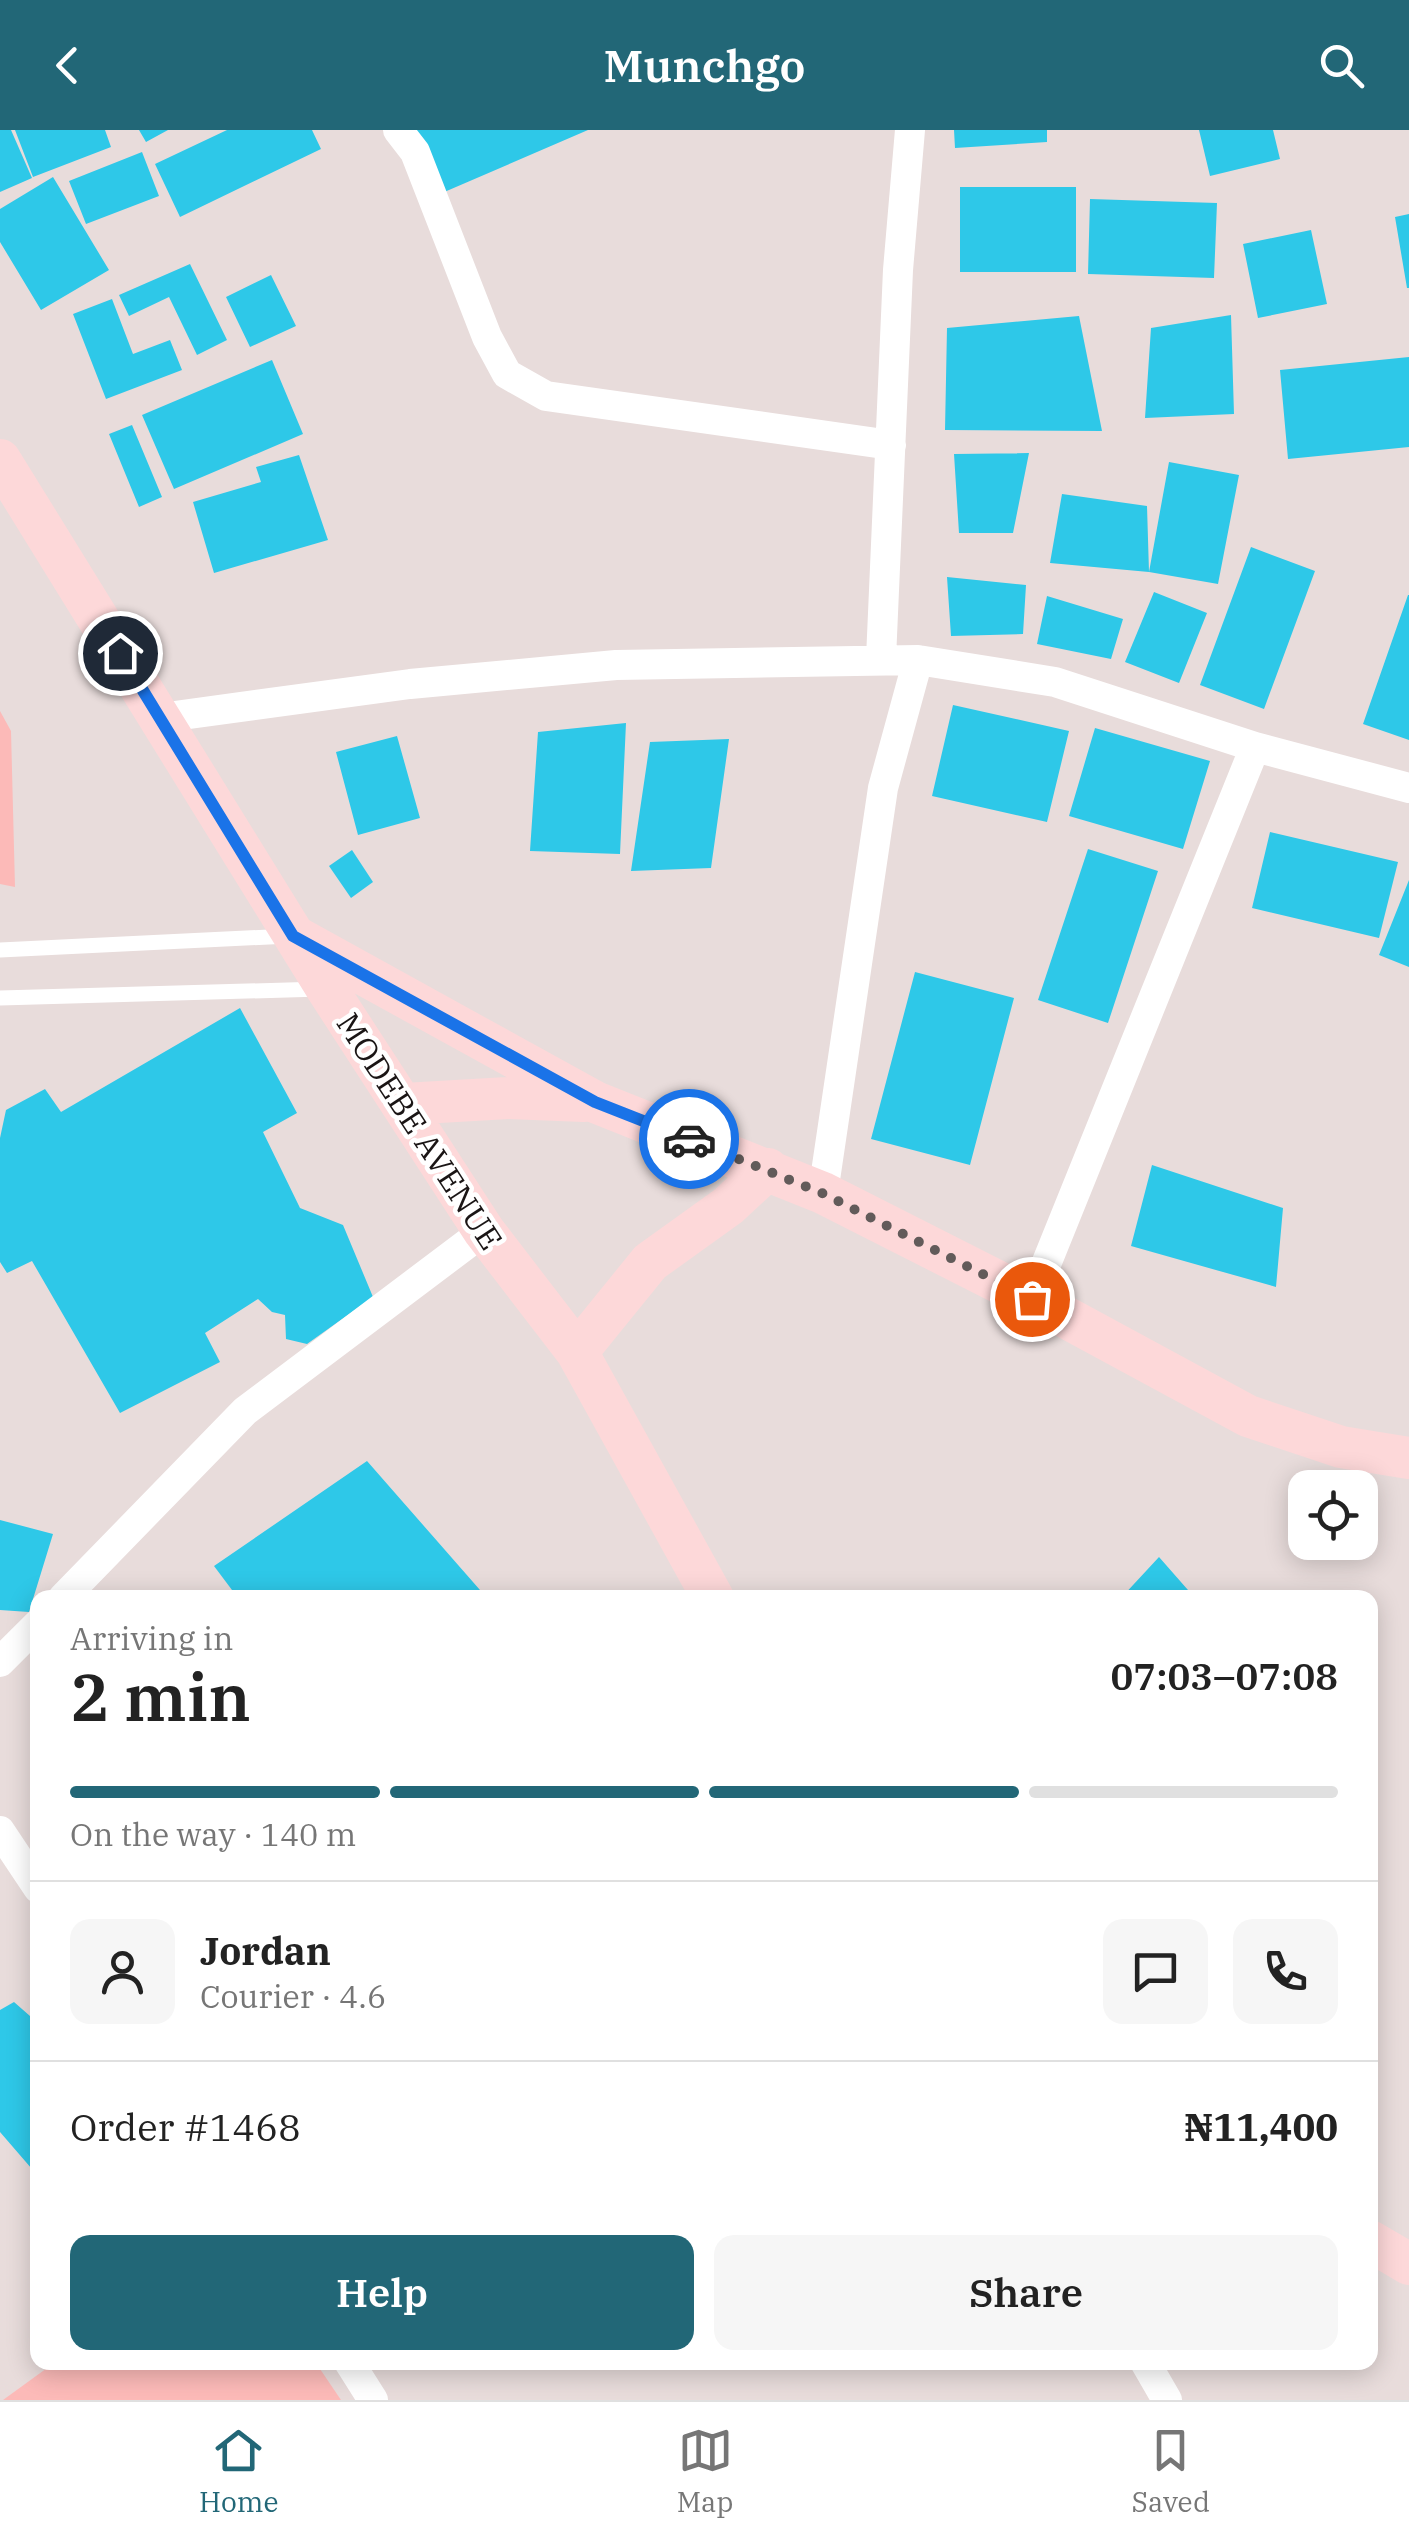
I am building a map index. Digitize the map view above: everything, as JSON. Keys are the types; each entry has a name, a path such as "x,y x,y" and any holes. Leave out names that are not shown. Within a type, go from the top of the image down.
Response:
{"street":[{"path":"398,130 415,152 487,337 507,374 546,396 891,445"},
{"path":"881,659 898,270 910,130"},
{"name":"MODEBE AVENUE","path":"0,460 293,936 484,1232 577,1352 672,1531 708,1590"},
{"path":"822,1193 883,788 918,660"},
{"path":"160,718 410,684 616,665 918,660 1054,682 1254,747 1409,788"},
{"path":"1032,1299 1254,747"},
{"path":"293,936 595,1102 822,1193 1032,1299 1248,1416 1340,1448 1409,1458"},
{"path":"404,1104 508,1098 595,1102"},
{"path":"577,1352 650,1262 728,1206 768,1170"},
{"path":"71,1590 245,1411 484,1232"},
{"path":"0,1662 30,1632"},
{"path":"0,1831 30,1876"},
{"path":"1378,2245 1409,2264"},
{"path":"354,2370 373,2400"},
{"path":"1149,2370 1166,2400"}],"lane":[{"path":"0,950 293,936"},
{"path":"0,998 327,989"}],"shaded area":[{"path":"0,711 11,731 15,887 0,884"},
{"path":"44,2370 321,2370 341,2400 3,2400"}],"building":[{"path":"0,130 11,130 32,178 0,192"},
{"path":"15,130 105,130 111,147 33,177"},
{"path":"139,130 168,130 146,142"},
{"path":"227,130 312,130 321,149 180,217 155,164"},
{"path":"415,130 588,130 442,193"},
{"path":"954,130 1047,130 1047,142 955,148"},
{"path":"1199,130 1273,130 1280,159 1210,176"},
{"path":"142,152 159,196 86,224 69,181"},
{"path":"53,177 109,270 41,310 0,242 0,209"},
{"path":"960,187 1076,187 1076,272 960,272"},
{"path":"1090,199 1217,203 1214,278 1088,274"},
{"path":"1409,214 1409,288 1407,288 1395,217"},
{"path":"1311,230 1327,304 1258,318 1243,244"},
{"path":"190,264 227,340 197,355 169,297 129,316 119,295"},
{"path":"271,275 296,326 250,347 226,297"},
{"path":"112,299 133,354 170,340 182,370 106,399 73,314"},
{"path":"1231,315 1234,414 1145,418 1151,328"},
{"path":"1079,316 1102,431 945,430 947,328"},
{"path":"1409,357 1409,447 1288,459 1280,370"},
{"path":"272,360 303,434 174,489 142,415"},
{"path":"132,425 162,497 139,507 109,434"},
{"path":"1029,453 1013,533 959,533 954,454"},
{"path":"299,455 328,540 214,573 193,502 261,482 256,467"},
{"path":"1169,462 1239,475 1218,584 1149,572"},
{"path":"1062,494 1147,506 1149,572 1050,563"},
{"path":"1251,547 1315,571 1264,709 1200,685"},
{"path":"947,577 1026,585 1023,634 951,636"},
{"path":"1154,592 1207,613 1179,683 1125,662"},
{"path":"1409,595 1409,740 1363,724"},
{"path":"1047,596 1123,619 1111,659 1037,644"},
{"path":"953,705 1069,731 1047,822 932,796"},
{"path":"626,723 620,854 530,851 538,732"},
{"path":"1095,728 1210,761 1183,849 1069,816"},
{"path":"397,736 420,818 358,835 336,752"},
{"path":"729,739 711,868 631,871 650,742"},
{"path":"1270,832 1398,862 1379,938 1252,908"},
{"path":"1088,849 1158,871 1108,1023 1038,1000"},
{"path":"352,850 373,882 351,898 329,866"},
{"path":"1409,880 1409,967 1379,955"},
{"path":"915,972 1014,998 970,1165 871,1139"},
{"path":"240,1008 297,1113 263,1132 300,1208 343,1225 373,1297 307,1344 286,1339 285,1315 272,1312 258,1299 205,1333 220,1362 120,1413 32,1261 7,1273 0,1262 0,1138 6,1110 45,1089 61,1112"},
{"path":"1152,1165 1283,1208 1276,1287 1131,1246"},
{"path":"367,1461 480,1590 232,1590 214,1566"},
{"path":"0,1520 53,1534 36,1590 30,1590 29,1612 0,1610"},
{"path":"1159,1557 1188,1590 1128,1590"},
{"path":"14,2002 30,2016 30,2167 0,2132 0,2010"}],"way so far":[{"path":"689,1139 822,1193 1032,1299"}],"route":[{"path":"120,653 293,936 595,1102 689,1139"}]}
